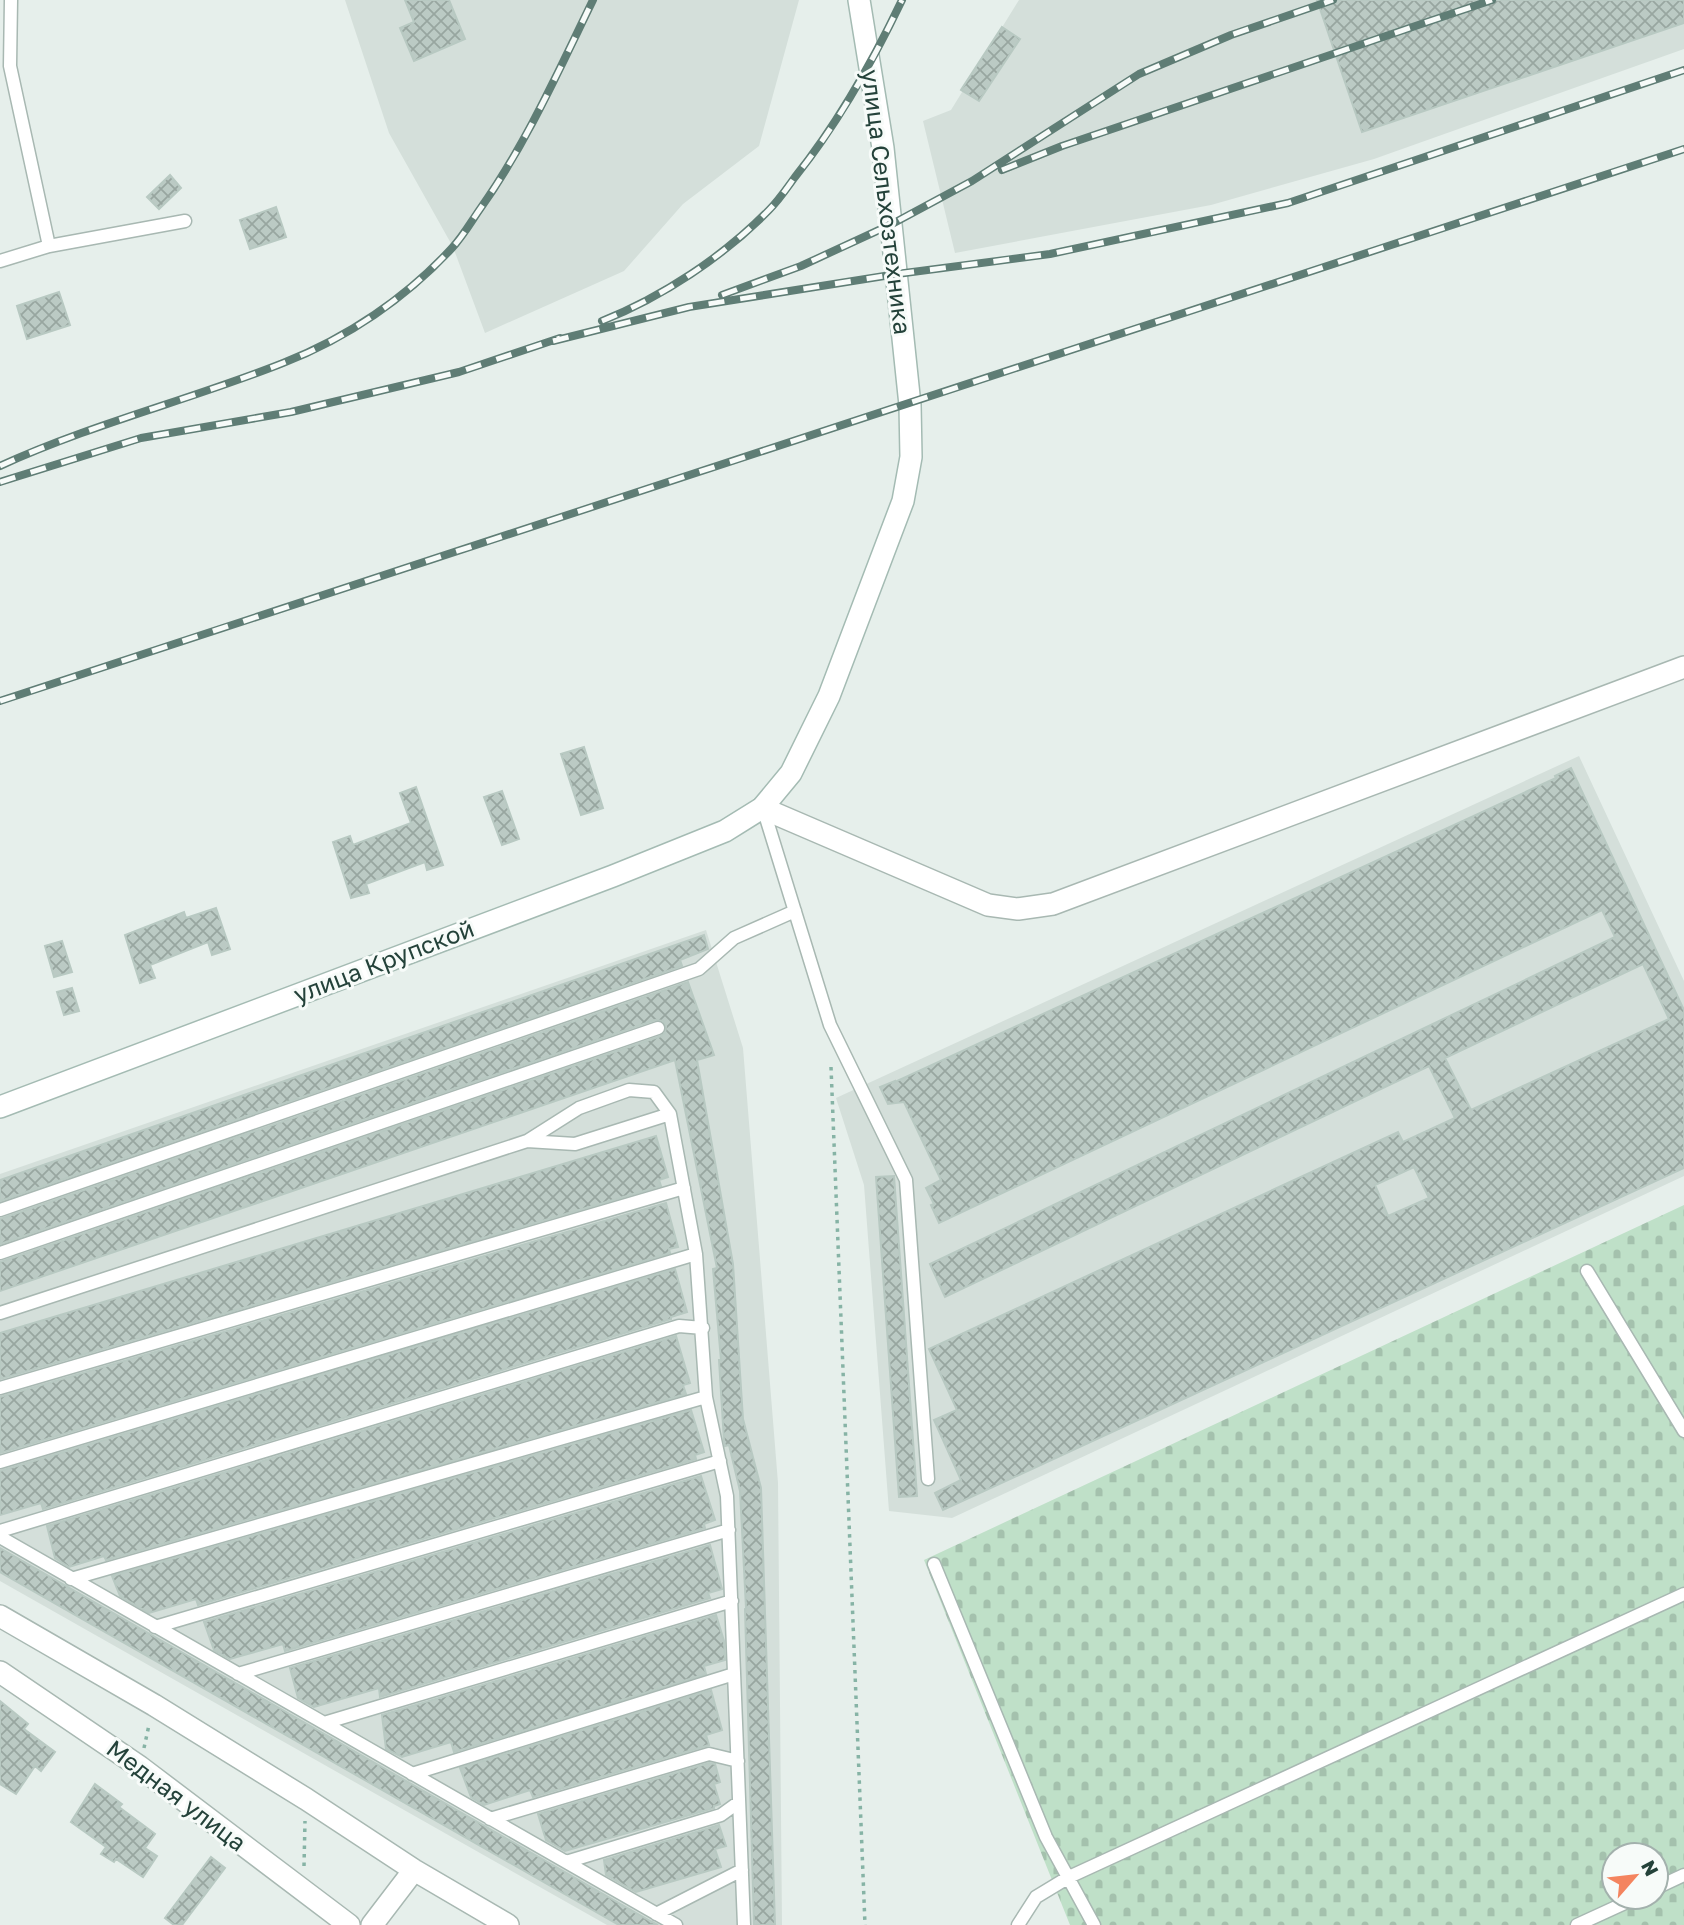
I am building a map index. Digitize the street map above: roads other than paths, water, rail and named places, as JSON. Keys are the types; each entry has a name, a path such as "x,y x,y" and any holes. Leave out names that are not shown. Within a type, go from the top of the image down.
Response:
{"street":[{"name":"улица Сельхозтехника","path":"762,808 792,773 829,696 903,501 911,457 910,405 883,148 859,0"},
{"path":"762,808 988,905 1018,909 1053,904 1684,667"},
{"name":"улица Крупской","path":"0,1107 613,876 725,831 762,808"},
{"path":"0,1616 154,1705 414,1870 508,1925"},
{"name":"Медная улица","path":"0,1672 140,1767 349,1925"},
{"path":"372,1925 414,1870"}],"lane":[{"path":"11,0 10,66 49,246"},
{"path":"0,261 49,246 186,221"},
{"path":"762,808 830,1025 906,1180 928,1479"},
{"path":"0,1210 699,969 734,937 795,911"},
{"path":"0,1254 658,1028"},
{"path":"0,1313 527,1141 579,1108 629,1090 654,1092 670,1114 696,1254 706,1397 727,1496 744,1925"},
{"path":"527,1141 575,1144 670,1114"},
{"path":"0,1388 684,1188"},
{"path":"0,1462 696,1254"},
{"path":"1587,1271 1684,1432"},
{"path":"0,1531 679,1326 703,1328"},
{"path":"71,1578 706,1397"},
{"path":"155,1627 720,1461"},
{"path":"238,1674 729,1530"},
{"path":"0,1537 676,1925"},
{"path":"934,1564 1046,1837 1094,1925"},
{"path":"1018,1925 1036,1897 1069,1877 1684,1594"},
{"path":"324,1723 732,1601"},
{"path":"412,1774 734,1674"},
{"path":"490,1819 709,1754 738,1761"},
{"path":"566,1862 721,1815 739,1802"},
{"path":"656,1914 742,1870"},
{"path":"1577,1925 1608,1911"}],"railway":[{"path":"0,466 70,437 212,389 307,353 352,329 395,300 452,248 497,184 541,107 593,0"},
{"path":"602,321 647,300 691,274 732,244 773,206 840,113 867,69 902,0"},
{"path":"722,295 801,266 892,224 972,181 1139,74 1231,35 1333,0"},
{"path":"1002,170 1062,146 1492,0"},
{"path":"553,341 689,307 897,274 1050,254 1288,203 1684,70"},
{"path":"0,701 1684,149"},
{"path":"0,482 141,438 291,412 459,372 560,338"}]}
